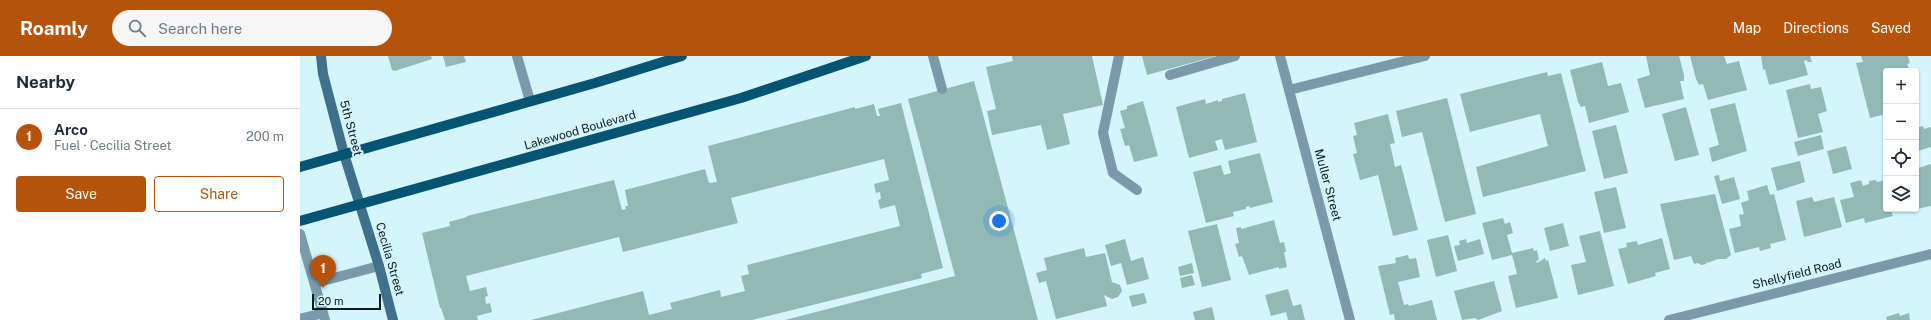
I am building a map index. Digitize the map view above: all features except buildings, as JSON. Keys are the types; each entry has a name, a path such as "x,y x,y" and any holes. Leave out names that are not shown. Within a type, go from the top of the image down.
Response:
{"main road":[{"path":"300,167 682,56"},
{"name":"Lakewood Boulevard","path":"300,221 741,98 866,56"}],"street":[{"name":"5th Street","path":"321,56 323,74 344,154 360,205"},
{"path":"517,56 530,101"},
{"path":"933,56 942,89"},
{"path":"1119,56 1103,133 1113,173 1137,190"},
{"path":"1170,74 1235,56"},
{"name":"Muller Street","path":"1280,56 1350,320"},
{"path":"1289,90 1425,56"},
{"name":"Cecilia Street","path":"360,205 379,266 393,320"},
{"path":"300,234 324,317 300,319"},
{"name":"Shellyfield Road","path":"1669,320 1931,254"},
{"path":"314,283 379,266"}],"place":[{"name":"Arco","path":"323,288"}]}
